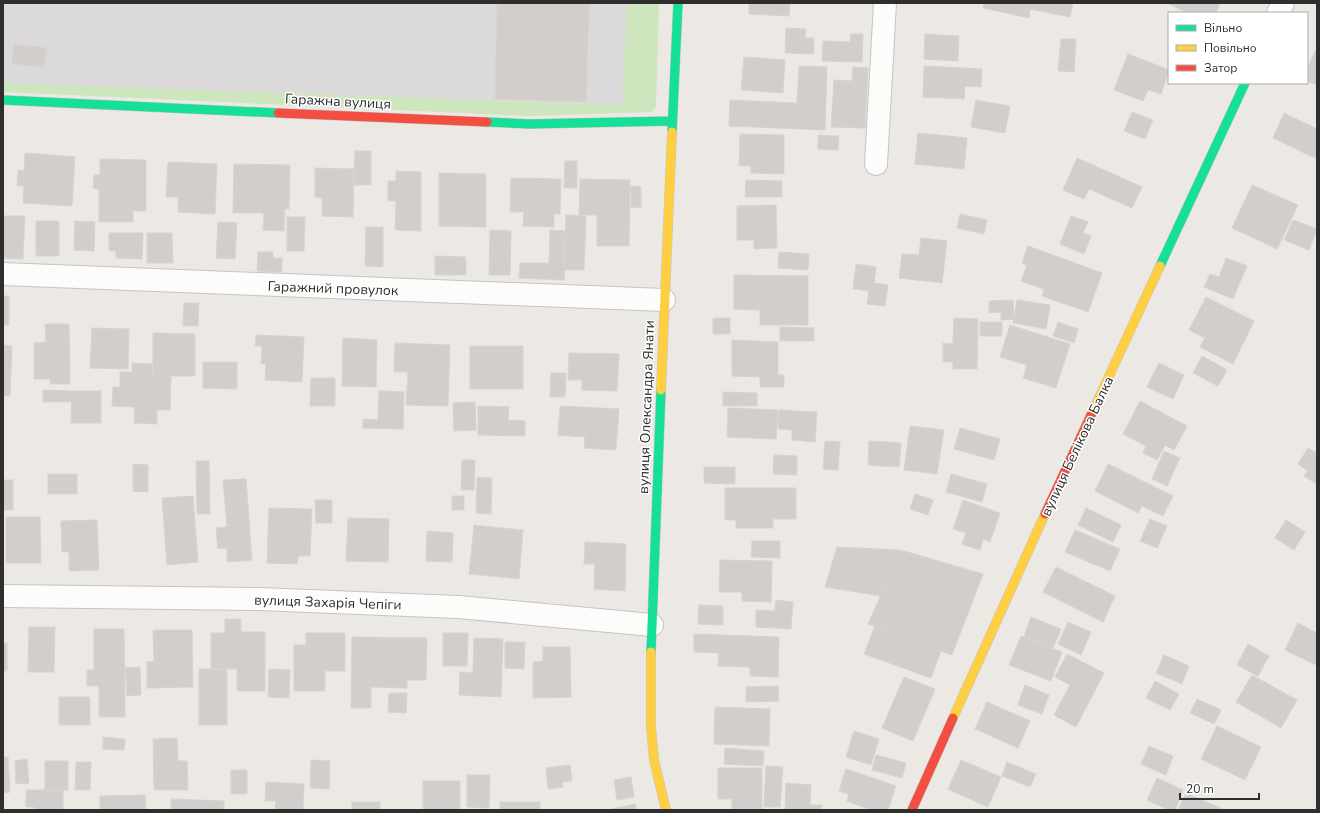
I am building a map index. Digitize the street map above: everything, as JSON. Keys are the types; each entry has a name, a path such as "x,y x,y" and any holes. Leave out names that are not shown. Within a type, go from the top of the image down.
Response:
{"street":[{"name":"вулиця Олександра Янати","path":"666,810 654,760 651,726 652,625 664,300 678,3"},
{"path":"876,164 885,3"},
{"path":"1278,12 1283,3"},
{"name":"вулиця Белікова Балка","path":"912,810 1061,478 1246,84"},
{"name":"Гаражна вулиця","path":"3,100 529,124 672,121"},
{"name":"Гаражний провулок","path":"3,274 664,300"},
{"name":"вулиця Захарія Чепіги","path":"3,596 259,599 458,607 652,625"}],"shaded area":[{"path":"3,3 627,3 623,105 3,83"}],"green space":[{"path":"627,3 659,3 656,106 652,112 529,116 3,92 3,83 622,105"}],"building":[{"path":"497,3 589,3 586,102 495,99"},
{"path":"749,3 790,3 789,16 749,14"},
{"path":"984,3 1073,3 1070,17 1030,9 1029,18 983,8"},
{"path":"1167,3 1220,3 1216,12 1186,12"},
{"path":"786,28 806,29 805,38 814,38 814,54 785,53"},
{"path":"851,34 863,34 862,62 822,61 823,41 850,42"},
{"path":"925,34 959,36 958,61 924,59"},
{"path":"1061,39 1076,39 1074,72 1058,71"},
{"path":"14,44 47,48 44,67 12,64"},
{"path":"1315,51 1317,52 1317,85 1308,81 1308,68"},
{"path":"1128,54 1168,70 1161,94 1148,90 1143,101 1114,90"},
{"path":"744,57 785,60 783,93 741,90"},
{"path":"799,66 827,67 825,130 729,126 730,100 797,103"},
{"path":"924,66 982,69 981,87 965,86 964,99 923,97"},
{"path":"853,67 868,68 865,128 831,127 834,80 852,81"},
{"path":"976,100 1010,106 1005,133 971,127"},
{"path":"1132,112 1153,120 1145,139 1124,131"},
{"path":"1284,113 1317,129 1317,159 1273,138"},
{"path":"918,133 967,138 964,169 915,164"},
{"path":"740,134 784,135 784,174 751,173 751,166 739,166"},
{"path":"818,135 839,136 838,150 818,149"},
{"path":"355,151 371,151 371,185 354,185"},
{"path":"25,153 75,157 72,206 23,203 24,186 17,186 18,170 24,171"},
{"path":"1077,158 1142,187 1132,208 1089,189 1084,199 1063,190"},
{"path":"100,159 146,160 146,211 133,211 133,222 99,222 99,189 93,188 94,175 100,175"},
{"path":"565,161 577,161 577,188 564,188"},
{"path":"168,162 217,164 215,214 178,212 178,197 166,197"},
{"path":"234,164 290,165 289,209 285,209 284,231 263,230 264,213 233,213"},
{"path":"315,168 354,169 353,217 322,216 322,198 315,197"},
{"path":"396,171 421,172 421,231 395,230 396,201 388,201 388,181 396,181"},
{"path":"439,173 486,174 486,227 439,226"},
{"path":"511,178 561,179 560,214 554,214 554,227 523,226 524,212 510,212"},
{"path":"580,179 630,180 629,246 597,246 597,215 579,215"},
{"path":"746,180 782,181 782,197 745,197"},
{"path":"1252,185 1298,205 1277,249 1232,228"},
{"path":"631,186 641,187 641,208 631,207"},
{"path":"776,205 777,248 754,249 754,240 737,240 737,206"},
{"path":"960,214 987,220 984,234 957,228"},
{"path":"566,215 586,216 584,270 564,270"},
{"path":"3,216 25,216 23,259 3,258"},
{"path":"1071,216 1088,222 1083,233 1091,236 1084,254 1060,244"},
{"path":"287,217 305,217 304,251 287,251"},
{"path":"1293,220 1317,229 1309,250 1284,240"},
{"path":"36,221 59,221 59,256 36,256"},
{"path":"75,221 95,222 94,251 74,250"},
{"path":"218,222 237,223 235,259 216,258"},
{"path":"366,227 383,227 383,267 365,266"},
{"path":"490,230 511,231 510,275 489,275"},
{"path":"550,230 566,231 564,280 519,278 520,263 549,263"},
{"path":"109,233 143,233 142,259 116,258 116,251 109,251"},
{"path":"147,233 172,233 173,263 147,263"},
{"path":"921,238 947,241 942,283 899,278 902,254 919,255"},
{"path":"1028,246 1102,273 1088,312 1042,296 1044,289 1021,281 1027,265 1022,263"},
{"path":"258,252 273,252 273,258 282,258 282,272 257,271"},
{"path":"779,252 809,254 808,270 778,268"},
{"path":"435,256 466,257 466,275 435,275"},
{"path":"1226,258 1247,266 1233,299 1204,287 1210,274 1219,277"},
{"path":"856,264 876,267 874,283 888,285 885,306 867,304 869,291 853,289"},
{"path":"734,275 808,276 808,325 760,325 760,310 734,309"},
{"path":"3,296 9,296 9,325 3,325"},
{"path":"1206,297 1254,321 1233,364 1200,347 1205,338 1189,330"},
{"path":"1013,300 1014,319 1001,320 1001,312 989,313 989,301"},
{"path":"1017,300 1050,305 1046,329 1013,323"},
{"path":"184,303 199,303 198,326 183,326"},
{"path":"713,318 730,318 730,334 713,334"},
{"path":"954,318 978,319 977,369 953,369 953,362 943,362 943,343 953,344"},
{"path":"980,322 1002,322 1002,336 980,336"},
{"path":"1058,322 1078,329 1074,343 1053,336"},
{"path":"45,324 69,324 70,384 50,384 50,379 34,379 34,343 46,342"},
{"path":"1010,325 1070,344 1056,388 1023,378 1027,365 1000,357"},
{"path":"780,327 814,328 814,341 780,341"},
{"path":"92,328 129,329 128,369 90,368"},
{"path":"153,333 195,334 195,376 153,376"},
{"path":"256,335 304,337 302,382 265,380 266,364 261,364 262,346 255,346"},
{"path":"343,338 377,340 376,387 342,386"},
{"path":"732,340 778,342 778,375 784,375 784,387 760,387 760,377 732,376"},
{"path":"395,343 450,345 448,406 406,405 408,372 394,372"},
{"path":"3,345 12,346 10,396 3,396"},
{"path":"470,346 523,346 523,389 470,389"},
{"path":"569,353 619,354 617,391 582,390 582,380 568,380"},
{"path":"1202,356 1227,370 1218,386 1193,373"},
{"path":"203,362 237,362 237,389 203,388"},
{"path":"132,363 153,364 153,376 171,376 170,410 157,410 157,424 134,423 135,407 112,406 113,387 120,387 120,372 132,372"},
{"path":"1159,363 1184,375 1173,399 1147,387"},
{"path":"551,373 566,373 565,397 550,397"},
{"path":"311,378 335,378 335,406 310,406"},
{"path":"43,390 72,391 72,402 43,402"},
{"path":"72,391 101,391 101,423 71,423"},
{"path":"379,391 404,392 403,429 363,428 363,419 378,420"},
{"path":"723,392 757,393 757,406 723,406"},
{"path":"1140,401 1187,426 1174,450 1165,445 1157,460 1143,453 1146,446 1123,434"},
{"path":"475,402 476,430 454,431 453,403"},
{"path":"478,406 509,407 508,420 525,421 525,436 478,435"},
{"path":"560,406 619,409 616,450 584,448 585,437 558,435"},
{"path":"728,408 778,410 776,439 727,437"},
{"path":"779,410 817,412 815,442 792,440 792,430 778,429"},
{"path":"910,426 944,430 937,474 904,470"},
{"path":"960,428 1000,439 994,460 954,449"},
{"path":"825,441 840,442 838,470 823,469"},
{"path":"869,441 901,443 899,467 868,465"},
{"path":"1308,448 1317,453 1317,484 1304,476 1308,471 1298,464"},
{"path":"1164,451 1180,458 1167,486 1152,479"},
{"path":"774,455 797,456 797,475 773,474"},
{"path":"462,460 475,460 474,490 461,490"},
{"path":"196,461 209,461 210,514 197,514"},
{"path":"133,464 148,465 148,492 133,491"},
{"path":"1108,464 1173,496 1163,516 1142,506 1138,513 1095,491"},
{"path":"704,467 735,467 735,484 704,483"},
{"path":"48,474 77,474 77,494 48,494"},
{"path":"951,474 987,484 982,502 946,492"},
{"path":"477,477 492,478 491,514 476,513"},
{"path":"246,479 252,560 227,562 227,548 218,549 216,528 227,527 223,480"},
{"path":"3,480 13,480 13,510 3,510"},
{"path":"725,488 796,488 796,519 773,519 773,528 736,528 736,520 725,520"},
{"path":"915,494 933,500 928,515 910,509"},
{"path":"193,496 198,562 167,565 162,498"},
{"path":"452,496 464,496 464,510 452,510"},
{"path":"315,500 332,500 332,523 316,523"},
{"path":"963,500 1000,513 990,542 983,539 980,550 962,544 966,533 953,529"},
{"path":"269,508 312,509 310,556 298,556 297,564 267,563"},
{"path":"1086,508 1121,525 1113,542 1078,525"},
{"path":"6,517 40,517 41,563 6,563"},
{"path":"348,518 389,519 388,562 346,561"},
{"path":"1150,519 1167,526 1157,548 1140,541"},
{"path":"97,520 99,570 69,571 69,552 62,552 61,521"},
{"path":"1286,520 1305,532 1294,550 1275,538"},
{"path":"474,525 523,530 519,579 469,574"},
{"path":"1075,530 1120,549 1110,571 1065,552"},
{"path":"427,531 453,533 452,562 426,561"},
{"path":"752,541 780,541 780,558 751,557"},
{"path":"585,542 626,544 625,591 594,589 595,564 584,564"},
{"path":"837,547 901,550 881,596 825,587"},
{"path":"901,550 983,574 952,655 868,624"},
{"path":"720,560 772,561 771,602 742,601 742,592 719,592"},
{"path":"1056,567 1115,596 1103,622 1043,592"},
{"path":"776,600 793,602 791,629 756,627 756,610 775,611"},
{"path":"699,605 723,606 723,625 698,624"},
{"path":"1031,617 1061,629 1053,648 1024,637"},
{"path":"225,619 241,619 241,632 265,632 265,691 237,691 237,669 211,669 211,633 225,633"},
{"path":"1068,622 1091,632 1081,655 1058,644"},
{"path":"1298,623 1317,633 1316,665 1285,650"},
{"path":"875,626 941,651 931,678 864,654"},
{"path":"29,627 55,627 54,672 28,672"},
{"path":"94,629 124,629 125,717 99,717 99,686 87,686 87,670 94,670"},
{"path":"153,630 192,630 193,687 147,688 147,662 154,661"},
{"path":"306,633 345,633 345,671 325,671 325,691 294,691 294,645 306,645"},
{"path":"443,633 468,633 467,666 443,666"},
{"path":"694,634 779,637 778,677 750,676 750,667 718,666 719,653 694,652"},
{"path":"1021,636 1062,652 1051,681 1009,665"},
{"path":"352,637 427,638 426,680 407,680 407,688 371,687 371,708 351,708"},
{"path":"474,638 503,639 501,697 459,695 460,672 473,673"},
{"path":"505,642 525,642 524,669 505,668"},
{"path":"3,643 7,643 7,671 3,671"},
{"path":"1248,644 1269,656 1258,676 1237,665"},
{"path":"543,647 570,647 571,697 533,698 533,662 543,661"},
{"path":"1067,654 1104,673 1076,727 1054,715 1070,685 1055,677"},
{"path":"1164,655 1189,666 1182,684 1156,673"},
{"path":"140,667 141,695 127,696 125,668"},
{"path":"199,669 227,669 227,725 199,725"},
{"path":"269,669 290,670 289,698 268,697"},
{"path":"1252,675 1297,700 1281,728 1236,702"},
{"path":"904,677 935,689 913,741 882,728"},
{"path":"1155,681 1179,694 1170,710 1146,698"},
{"path":"1025,685 1049,695 1042,714 1018,705"},
{"path":"778,686 779,701 746,702 746,687"},
{"path":"389,693 407,693 406,713 388,712"},
{"path":"59,697 90,697 90,725 59,725"},
{"path":"1197,699 1221,710 1214,724 1190,713"},
{"path":"987,702 1030,721 1018,748 975,729"},
{"path":"715,707 770,709 769,746 714,744"},
{"path":"1217,726 1261,747 1245,780 1201,759"},
{"path":"854,731 879,739 871,765 846,757"},
{"path":"103,737 125,739 124,750 103,749"},
{"path":"177,738 178,761 187,761 188,790 154,790 153,739"},
{"path":"1149,746 1173,756 1166,775 1141,764"},
{"path":"725,748 764,751 763,766 724,764"},
{"path":"876,755 906,763 902,778 872,770"},
{"path":"3,757 8,757 10,792 3,793"},
{"path":"27,759 29,783 16,784 15,761"},
{"path":"311,760 330,761 329,789 310,788"},
{"path":"961,760 1001,777 988,807 948,789"},
{"path":"45,761 68,761 68,790 45,790"},
{"path":"76,762 91,762 90,790 75,790"},
{"path":"1007,762 1036,774 1030,787 1002,776"},
{"path":"570,765 572,781 562,782 563,787 548,789 546,768"},
{"path":"766,766 783,767 780,807 764,807"},
{"path":"718,768 762,768 762,809 732,809 732,799 718,799"},
{"path":"846,769 896,786 888,810 871,810 847,801 849,794 839,791"},
{"path":"231,770 247,770 247,794 231,794"},
{"path":"467,775 490,775 489,808 467,807"},
{"path":"631,777 634,797 617,800 614,780"},
{"path":"1157,778 1183,790 1175,810 1169,810 1147,800"},
{"path":"423,781 460,781 460,810 423,810"},
{"path":"266,782 304,784 303,810 275,810 276,801 265,801"},
{"path":"786,783 811,785 810,805 822,805 821,810 785,810"},
{"path":"26,790 63,790 63,810 34,810 34,807 26,807"},
{"path":"1186,793 1225,810 1178,810"},
{"path":"145,795 146,810 100,810 100,796"},
{"path":"171,799 224,801 224,810 171,810"},
{"path":"352,802 380,802 380,810 352,810"},
{"path":"500,802 540,802 540,810 500,810"},
{"path":"635,804 637,810 607,810"}],"traffic: fast":[{"path":"672,132 678,3"},
{"path":"1160,266 1245,84"},
{"path":"3,100 278,113"},
{"path":"487,122 529,124 672,121"},
{"path":"651,652 661,390"}],"traffic: slow":[{"path":"661,390 672,132"},
{"path":"1091,415 1160,266"},
{"path":"953,718 1045,514"},
{"path":"651,652 651,726 654,760 666,810"}],"traffic: jam":[{"path":"278,113 487,122"},
{"path":"1045,514 1091,415"},
{"path":"912,810 953,718"}]}
